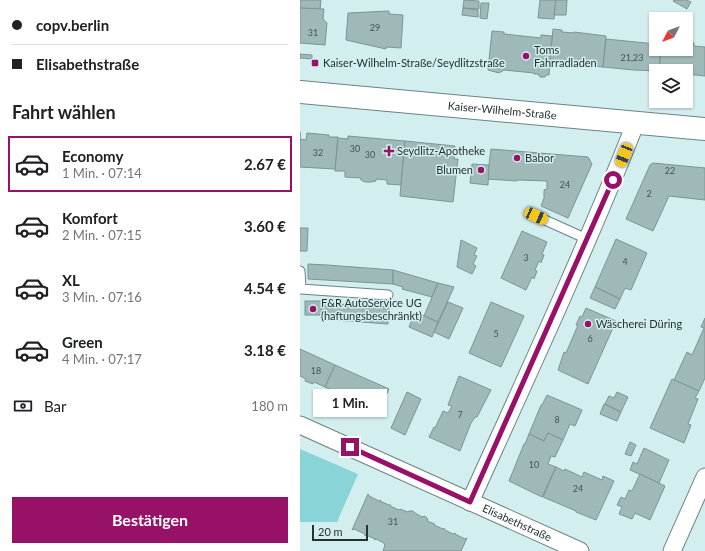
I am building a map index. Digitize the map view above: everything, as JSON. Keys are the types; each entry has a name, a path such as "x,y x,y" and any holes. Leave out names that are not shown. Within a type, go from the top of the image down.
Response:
{"main road":[{"name":"Kaiser-Wilhelm-Straße","path":"300,92 705,129"}],"street":[{"path":"470,502 587,239 636,122"},
{"name":"Elisabethstraße","path":"300,425 580,551"},
{"path":"672,551 705,477"}],"lane":[{"path":"536,216 587,239"},
{"path":"300,271 301,289 388,295"}],"shaded area":[{"path":"300,449 358,474 337,522 300,522"}],"building":[{"path":"300,0 321,0 320,10 300,8"},
{"path":"464,0 479,1 479,9 463,8"},
{"path":"540,0 556,0 554,19 538,18"},
{"path":"556,0 567,0 566,15 554,15"},
{"path":"686,0 691,2 687,9 673,1"},
{"path":"481,3 489,3 487,19 480,18"},
{"path":"300,8 324,9 323,19 327,23 325,45 300,43"},
{"path":"463,8 478,10 478,17 462,15"},
{"path":"389,11 389,14 403,15 401,48 386,47 386,49 346,40 348,13"},
{"path":"553,29 562,30 562,32 606,36 603,67 550,62"},
{"path":"492,31 504,32 504,34 541,38 541,35 552,36 549,75 540,77 538,74 534,73 504,70 499,73 488,70"},
{"path":"606,39 649,43 649,56 660,56 660,64 649,64 649,71 603,67"},
{"path":"693,43 694,46 705,47 705,76 693,75 693,64 660,64 660,56 693,56"},
{"path":"300,54 312,55 312,59 300,58"},
{"path":"307,133 338,137 335,169 300,167 300,139 306,140"},
{"path":"348,136 405,141 401,185 387,184 387,180 376,179 376,181 365,182 361,180 361,178 345,177 345,171 335,171 338,138 348,139"},
{"path":"405,141 455,146 454,159 458,159 453,202 400,196"},
{"path":"491,149 588,157 592,164 568,218 541,206 544,198 544,190 547,189 547,181 487,179"},
{"path":"653,163 705,168 705,200 669,196 653,231 626,219 650,165"},
{"path":"472,164 489,165 488,185 470,183"},
{"path":"300,228 308,228 307,251 300,251"},
{"path":"522,231 547,242 542,254 544,255 541,263 539,261 535,270 537,271 534,279 532,277 526,290 501,278"},
{"path":"616,239 647,253 631,290 625,288 620,299 595,287"},
{"path":"461,240 477,248 474,255 477,256 473,264 476,266 472,274 457,267"},
{"path":"308,264 393,270 393,284 308,279"},
{"path":"393,270 438,283 432,297 402,289 403,287 393,284"},
{"path":"438,283 454,287 438,322 424,316"},
{"path":"595,287 620,299 615,309 590,298"},
{"name":"F&R AutoService UG (haftungsbeschränkt)","path":"305,301 322,301 322,315 305,315"},
{"path":"448,302 463,308 449,339 434,332"},
{"path":"491,302 524,316 501,367 469,353"},
{"path":"322,303 389,307 388,324 321,319"},
{"path":"586,308 616,321 588,384 558,370 564,352 566,353 578,325 576,325 580,316 582,317"},
{"path":"415,312 438,322 432,337 409,327"},
{"path":"705,318 705,378 699,391 674,380 687,352 692,355 704,328 701,327"},
{"path":"300,349 335,365 325,387 314,382 313,384 305,381 306,379 300,376"},
{"path":"335,365 389,389 379,411 356,401 355,403 347,400 348,397 325,387"},
{"path":"459,376 491,390 477,417 475,417 471,423 460,451 429,437 443,411 448,413 452,406 448,405"},
{"path":"672,379 699,391 695,398 698,399 688,424 691,425 684,443 650,428"},
{"path":"407,392 421,399 405,435 391,428"},
{"path":"617,392 628,397 621,412 605,404 609,396 614,398"},
{"path":"547,395 582,410 575,426 570,424 563,440 548,433 544,441 529,434 541,405"},
{"path":"604,404 621,412 617,421 600,414"},
{"path":"548,433 563,440 555,457 551,456 548,464 556,467 542,497 509,481 529,434 544,441"},
{"path":"630,442 636,445 631,456 625,454"},
{"path":"644,448 669,460 659,483 630,470 633,462 637,464"},
{"path":"556,467 564,471 565,469 582,477 584,472 602,480 603,476 614,481 596,520 543,497"},
{"path":"640,474 665,486 650,520 635,513 632,519 619,514 622,507 617,505 621,497 625,499 629,490 632,491"},
{"path":"368,494 369,496 379,501 381,500 380,501 399,510 408,512 413,511 422,517 425,516 428,519 427,521 435,524 434,525 443,529 444,528 445,530 453,534 455,533 465,539 467,538 461,551 383,551 385,545 384,543 376,539 374,540 375,539 366,535 365,536 365,534 354,529 352,530"}],"place":[{"name":"Toms Fahrradladen","path":"526,56"},
{"name":"Kaiser-Wilhelm-Straße/Seydlitzstraße","path":"315,63"},
{"name":"Seydlitz-Apotheke","path":"389,151"},
{"name":"Babor","path":"517,158"},
{"name":"Blumen","path":"481,170"},
{"name":"F&R AutoService UG (haftungsbeschränkt)","path":"313,309"},
{"name":"Wäscherei Düring","path":"588,324"}],"route":[{"path":"350,447 470,502 613,180"}]}
